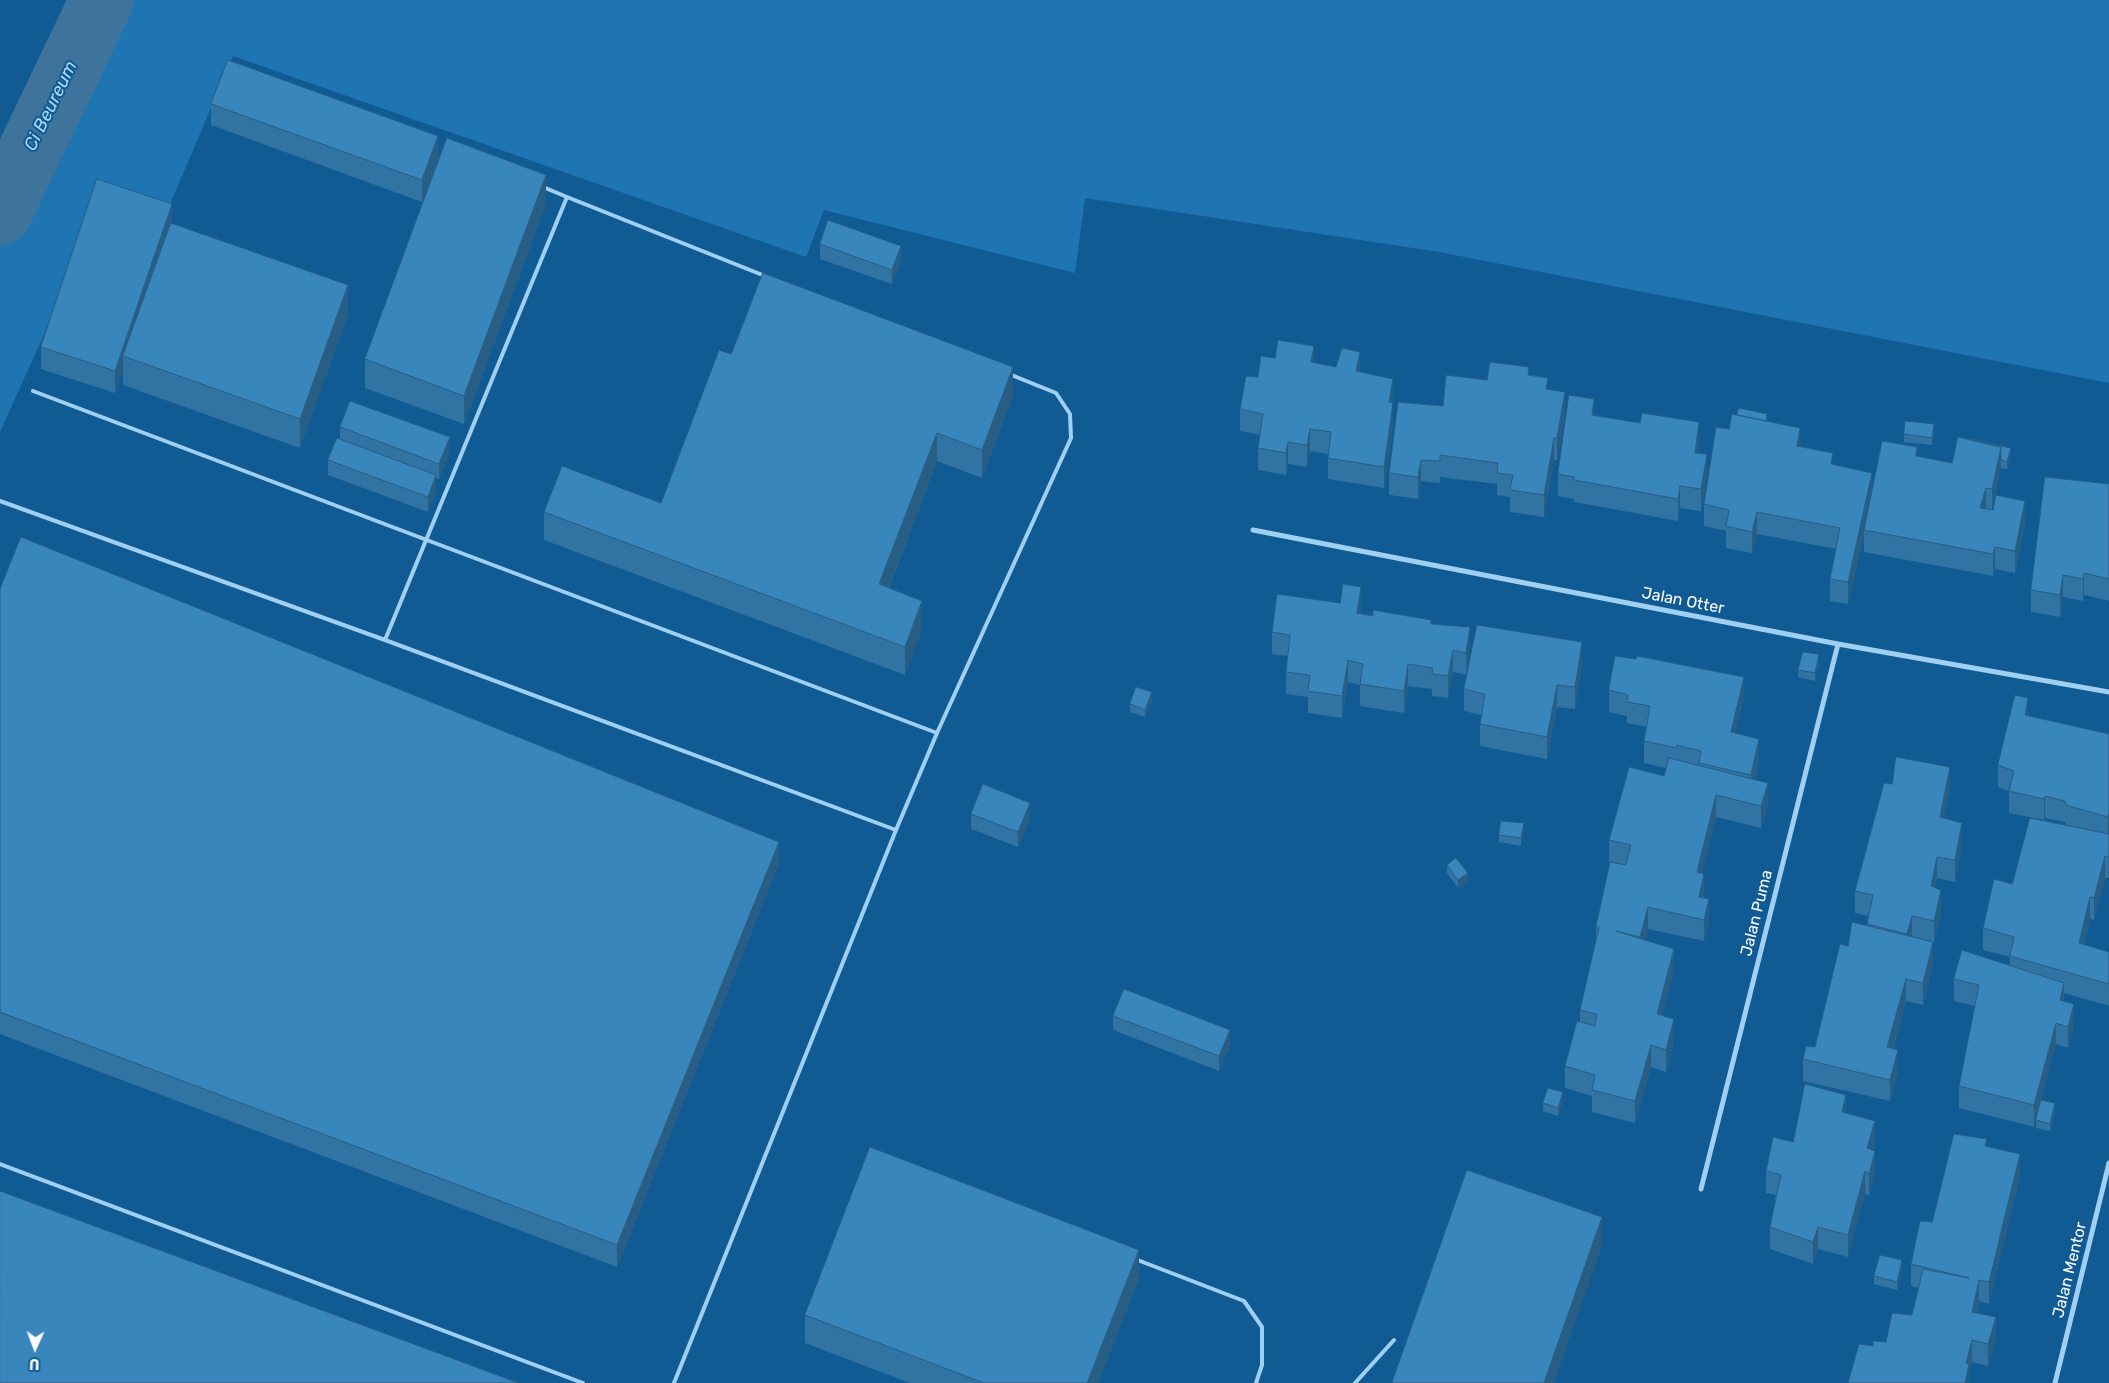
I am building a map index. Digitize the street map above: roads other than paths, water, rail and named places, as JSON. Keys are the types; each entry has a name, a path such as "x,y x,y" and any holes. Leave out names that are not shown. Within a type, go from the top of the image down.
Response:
{"street":[{"name":"Jalan Otter","path":"1253,530 1838,644 2109,692"},
{"name":"Jalan Puma","path":"1700,1188 1838,644"},
{"name":"Jalan Mentor","path":"2055,1383 2109,1163"}],"lane":[{"path":"539,186 770,278"},
{"path":"385,640 567,197"},
{"path":"674,1383 896,830 937,733 1071,438 1070,414 1056,393 1001,371"},
{"path":"33,392 937,733"},
{"path":"0,501 385,640 896,830"},
{"path":"0,1164 583,1383"},
{"path":"1133,1258 1244,1301 1262,1327 1262,1365 1256,1383"},
{"path":"1355,1383 1394,1340"}],"waterway":[{"name":"Ci Beureum","path":"0,213 102,0"}]}
